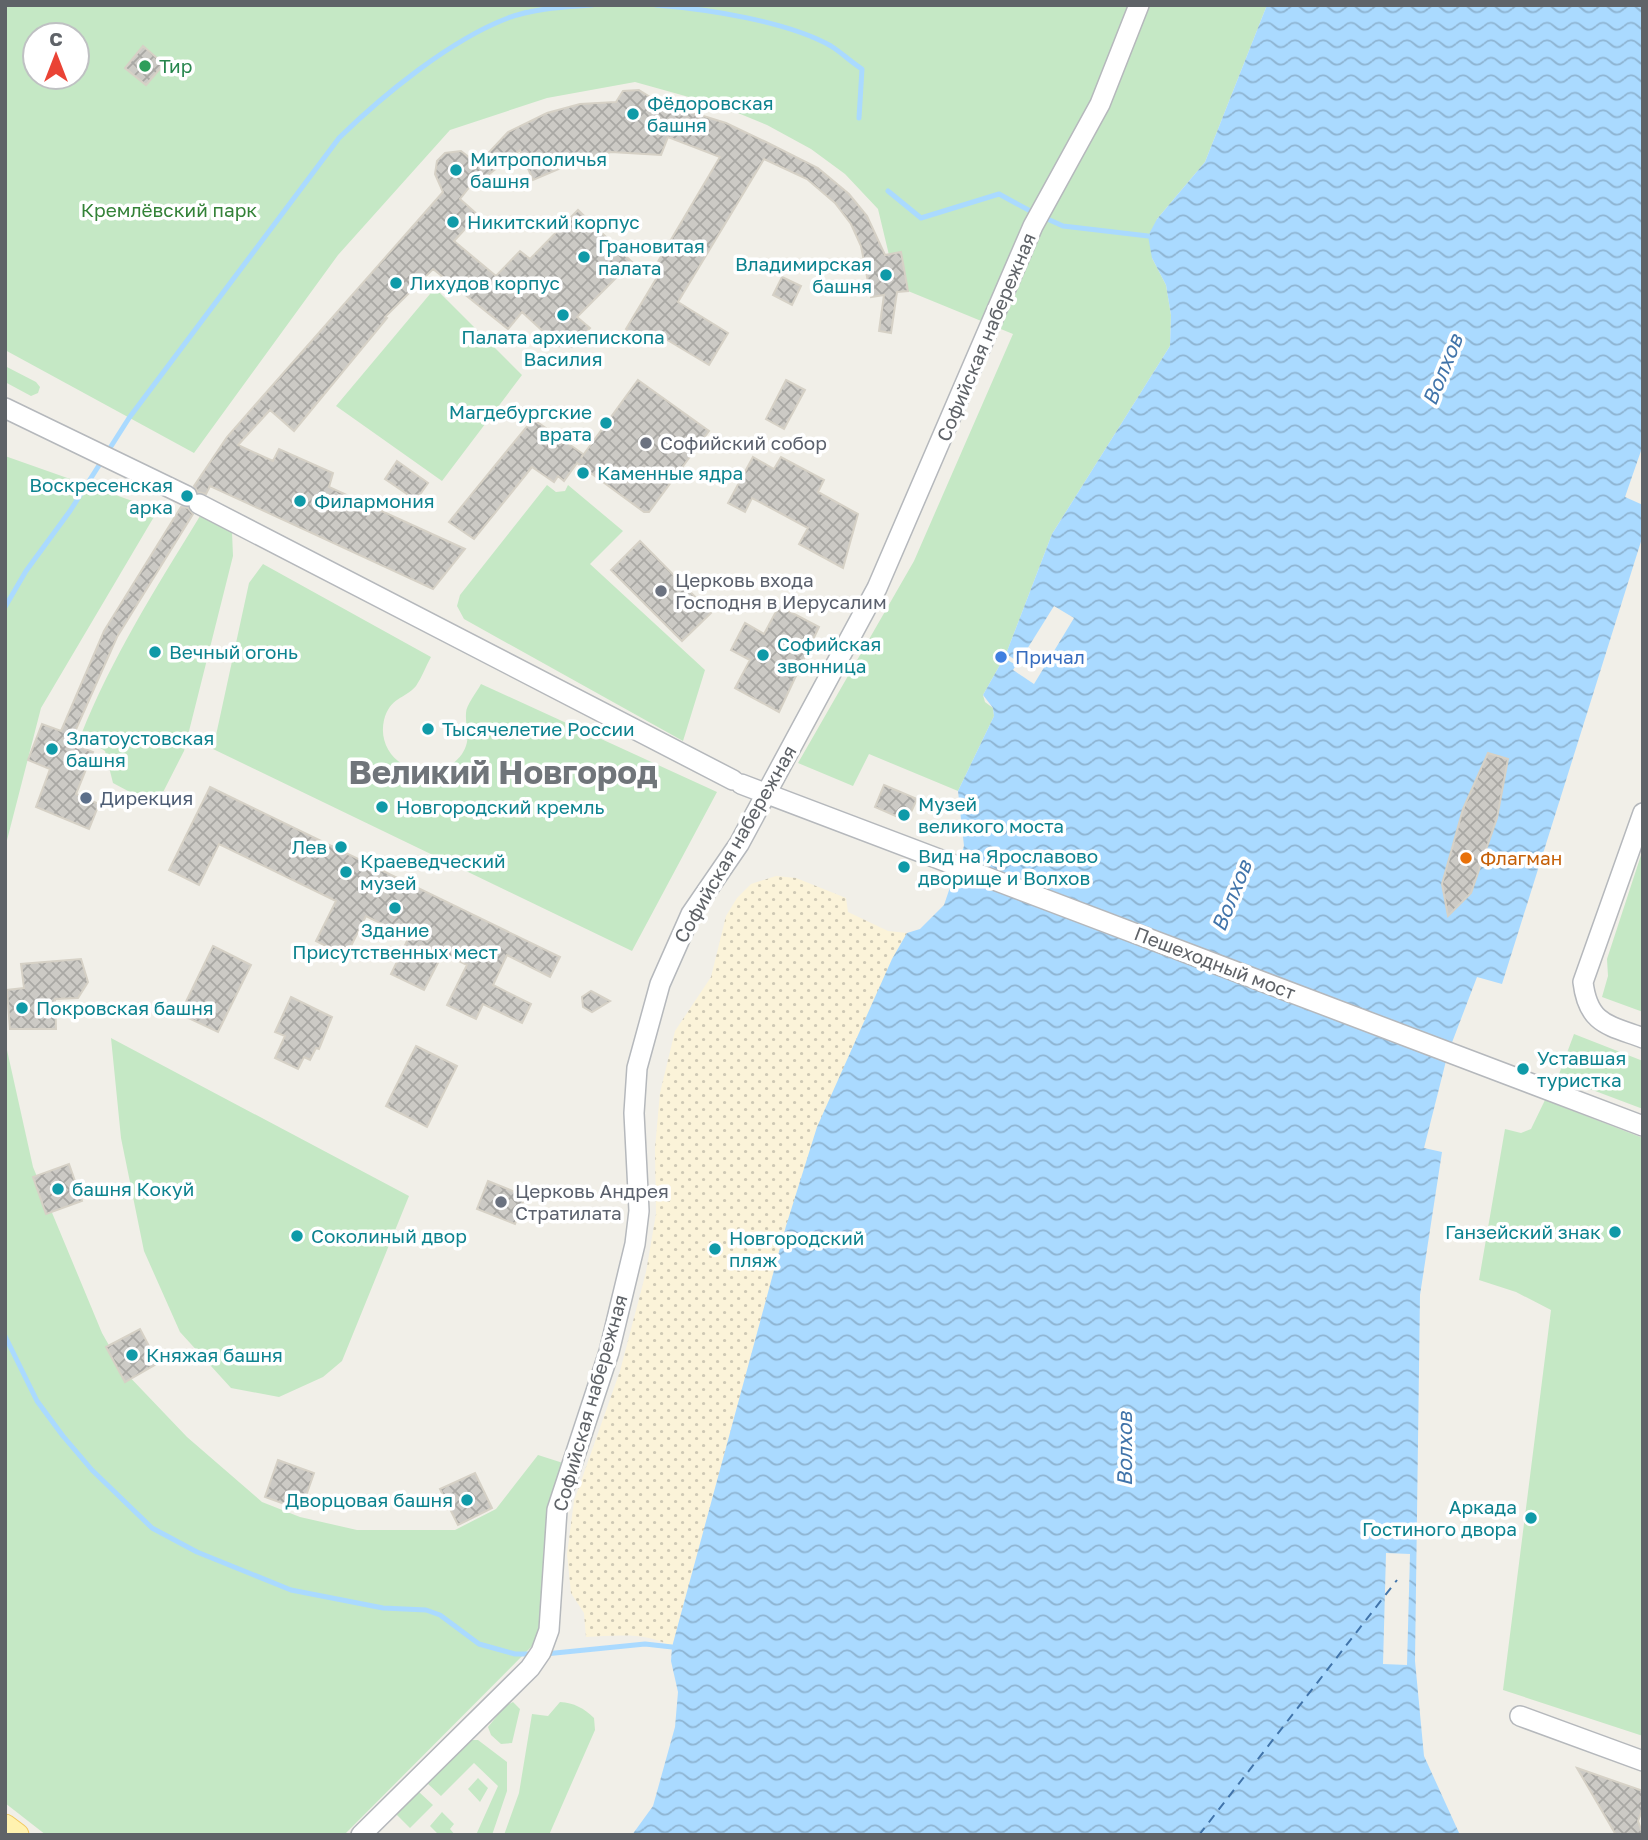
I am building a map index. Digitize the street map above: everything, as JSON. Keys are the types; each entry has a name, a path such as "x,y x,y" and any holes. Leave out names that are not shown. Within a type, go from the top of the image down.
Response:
{"main road":[{"path":"5,1826 17,1835"}],"street":[{"name":"Софийская набережная","path":"361,1835 536,1660 549,1630 557,1510 609,1352 635,1244 639,1181 634,1113 637,1068 660,984 685,926 710,882 739,844 877,588 1033,226 1100,104 1139,5"},
{"name":"Пешеходный мост","path":"5,408 150,476 766,795 1643,1126"},
{"path":"1643,813 1583,982 1586,1002 1597,1021 1643,1038"},
{"path":"1520,1716 1643,1761"}],"green space":[{"name":"Кремлёвский парк","path":"5,5 1267,5 1205,162 1157,219 1152,258 1166,285 1171,315 1170,346 1052,534 1006,654 983,695 985,702 993,708 994,716 958,791 869,754 853,786 798,763 914,561 1013,334 908,291 901,253 889,255 878,209 845,174 811,149 767,125 721,106 635,82 547,98 450,130 338,255 194,453 5,350"},
{"path":"435,288 522,375 442,481 336,406"},
{"path":"5,366 36,382 40,387 38,393 31,396 5,382"},
{"path":"5,456 158,510 41,708 5,848"},
{"path":"547,485 556,492 565,491 568,485 623,531 590,564 705,670 683,741 464,619 457,606 460,595"},
{"path":"200,516 232,532 233,556 184,751 156,806 113,783 105,751 81,735 120,651"},
{"path":"263,564 431,657 416,686 390,707 384,720 383,736 388,750 409,768 437,771 450,765 462,754 467,739 466,710 481,684 717,792 632,951 213,749 249,583"},
{"path":"1643,849 1643,1012 1602,997 1608,976 1607,959"},
{"path":"1574,1034 1643,1061 1643,1109 1558,1077"},
{"path":"111,1038 409,1196 342,1361 323,1377 279,1397 231,1388 180,1332 144,1251 121,1138"},
{"path":"5,1041 33,1167 102,1333 123,1370 187,1437 262,1502 300,1517 357,1530 455,1530 496,1509 538,1455 563,1463 544,1543 541,1627 536,1642 344,1835 46,1835 5,1803"},
{"path":"1545,1100 1643,1138 1643,1736 1503,1690 1551,1310 1516,1292 1479,1280 1505,1129 1521,1133 1531,1129"},
{"path":"513,1702 520,1709 512,1743 501,1744 491,1735 488,1727 505,1706"},
{"path":"560,1702 586,1711 594,1718 595,1730 549,1835 504,1835 519,1793 532,1714 548,1716"},
{"path":"470,1740 478,1740 507,1762 507,1791 492,1835 476,1835 498,1786 474,1763 441,1796 427,1783"},
{"path":"478,1778 488,1788 480,1802 468,1789"},
{"path":"419,1792 433,1805 410,1828 396,1814"},
{"path":"442,1812 454,1824 450,1829 455,1835 439,1835 430,1826"}],"sand":[{"name":"Новгородский пляж","path":"776,876 796,878 846,898 848,912 888,931 907,933 892,959 786,1226 672,1647 641,1637 586,1637 584,1613 571,1593 567,1554 574,1501 620,1371 646,1272 656,1214 655,1148 660,1093 675,1031 711,977 726,916 737,898 751,884"}],"water":[{"name":"Волхов","path":"1267,5 1643,5 1643,445 1625,497 1643,505 1643,535 1502,984 1477,977 1448,1053 1424,1148 1442,1152 1420,1295 1415,1661 1424,1756 1460,1835 632,1835 653,1806 675,1727 678,1692 671,1661 672,1647 786,1226 817,1127 892,959 907,933 920,929 944,905 964,846 958,791 994,716 993,708 983,695 1006,654 1052,534 1170,346 1171,315 1166,285 1152,258 1148,236 1157,219 1205,162"}],"pier":[{"path":"1054,606 1074,618 1034,684 1013,670 1016,665 1004,658 1006,654 1019,662"},
{"path":"1386,1553 1410,1554 1407,1665 1383,1664"}],"building":[{"path":"143,46 164,64 146,85 125,68"},
{"path":"639,90 658,102 726,123 766,142 818,168 849,194 867,216 885,255 901,252 908,291 897,292 891,333 879,331 884,295 871,297 861,246 851,224 835,203 807,179 764,159 678,302 728,333 709,365 659,335 652,346 626,329 659,274 653,270 720,157 668,137 661,155 611,152 575,162 533,180 520,150 479,182 475,180 460,199 478,215 454,241 496,276 520,251 530,259 578,210 632,262 577,317 590,328 572,347 565,340 559,346 522,312 508,329 433,269 385,317 387,318 294,431 270,410 238,445 273,461 279,449 333,473 329,487 465,549 433,589 210,486 206,494 198,492 194,486 227,437 443,192 435,174 437,161 445,153 461,151 478,164 508,132 547,113 580,104 616,102 623,91"},
{"path":"782,277 801,286 792,305 773,295"},
{"name":"Софийский собор","path":"638,380 709,431 649,512 644,512 577,463 564,481 558,476 554,482 532,467 474,539 449,522 533,419 583,454 581,458"},
{"path":"786,380 805,390 784,429 766,419"},
{"path":"753,457 774,469 781,457 824,480 818,492 858,514 843,568 799,544 808,528 752,498 745,512 728,503"},
{"path":"397,461 428,483 416,500 385,479"},
{"path":"181,507 188,508 193,514 117,637 73,736 77,737 75,745 93,752 76,794 99,804 89,829 36,807 50,769 28,760 42,724 61,731 104,631"},
{"name":"Церковь входа Господня в Иерусалим","path":"640,541 711,613 682,641 611,570"},
{"name":"Софийская звонница","path":"779,606 819,627 779,712 735,688 750,660 731,650 745,623 764,634"},
{"name":"Флагман","path":"1488,753 1508,759 1497,818 1471,893 1448,916 1442,884 1463,809"},
{"path":"884,785 917,799 907,821 875,807"},
{"name":"Здание Присутственных мест","path":"210,787 560,957 550,977 507,955 493,985 531,1004 522,1023 483,1004 476,1019 447,1005 467,965 443,953 424,990 391,974 409,937 366,916 346,956 316,941 336,901 219,844 199,885 169,870"},
{"path":"213,946 251,965 218,1032 180,1014"},
{"path":"81,959 88,982 78,998 55,999 56,1029 10,1029 7,990 24,988 21,964"},
{"path":"591,991 610,1001 592,1012 583,1007 582,997"},
{"path":"291,997 332,1017 319,1049 316,1048 310,1060 304,1057 298,1069 275,1058 285,1036 275,1032"},
{"path":"416,1046 457,1066 427,1127 386,1106"},
{"name":"башня Кокуй","path":"69,1164 82,1201 46,1214 33,1177"},
{"name":"Церковь Андрея Стратилата","path":"488,1181 525,1196 515,1224 477,1209"},
{"name":"Княжая башня","path":"140,1329 158,1363 125,1382 106,1347"},
{"path":"278,1460 314,1473 301,1510 265,1497"},
{"name":"Дворцовая башня","path":"475,1473 492,1508 458,1525 440,1489"},
{"path":"1577,1768 1643,1791 1643,1808 1638,1821 1643,1835 1616,1835"}],"waterway":[{"path":"5,607 26,571 70,511 129,418 339,138 418,70 463,40 508,18 528,12 592,5"},
{"path":"656,5 722,13 769,23 813,37 831,46 862,69 859,118"},
{"path":"888,191 921,218 999,194 1034,213"},
{"path":"1043,217 1063,226 1148,236"},
{"path":"5,1336 37,1401 63,1436 92,1470 152,1528 197,1552 291,1590 383,1608 426,1610 440,1615 479,1644 515,1654 532,1654"},
{"path":"545,1654 645,1644 672,1647"}],"ferry route":[{"path":"1199,1835 1397,1580"}],"place":[{"name":"Тир","path":"145,66"},
{"name":"Фёдоровская башня","path":"633,114"},
{"name":"Митрополичья башня","path":"456,170"},
{"name":"Никитский корпус","path":"453,222"},
{"name":"Грановитая палата","path":"584,257"},
{"name":"Владимирская башня","path":"886,275"},
{"name":"Лихудов корпус","path":"396,283"},
{"name":"Палата архиепископа Василия","path":"563,315"},
{"name":"Магдебургские врата","path":"606,423"},
{"name":"Софийский собор","path":"646,443"},
{"name":"Каменные ядра","path":"583,473"},
{"name":"Воскресенская арка","path":"187,496"},
{"name":"Филармония","path":"300,501"},
{"name":"Церковь входа Господня в Иерусалим","path":"661,591"},
{"name":"Вечный огонь","path":"155,652"},
{"name":"Софийская звонница","path":"763,655"},
{"name":"Причал","path":"1001,657"},
{"name":"Тысячелетие России","path":"428,729"},
{"name":"Златоустовская башня","path":"52,749"},
{"name":"Дирекция","path":"86,798"},
{"name":"Новгородский кремль","path":"382,807"},
{"name":"Музей великого моста","path":"904,815"},
{"name":"Лев","path":"341,847"},
{"name":"Флагман","path":"1466,858"},
{"name":"Вид на Ярославово дворище и Волхов","path":"904,867"},
{"name":"Краеведческий музей","path":"346,872"},
{"name":"Здание Присутственных мест","path":"395,908"},
{"name":"Покровская башня","path":"22,1008"},
{"name":"Уставшая туристка","path":"1523,1069"},
{"name":"башня Кокуй","path":"58,1189"},
{"name":"Церковь Андрея Стратилата","path":"501,1202"},
{"name":"Ганзейский знак","path":"1615,1232"},
{"name":"Соколиный двор","path":"297,1236"},
{"name":"Новгородский пляж","path":"715,1249"},
{"name":"Княжая башня","path":"132,1355"},
{"name":"Дворцовая башня","path":"467,1500"},
{"name":"Аркада Гостиного двора","path":"1531,1518"}],"district":[{"name":"Великий Новгород","path":"503,772"}]}
